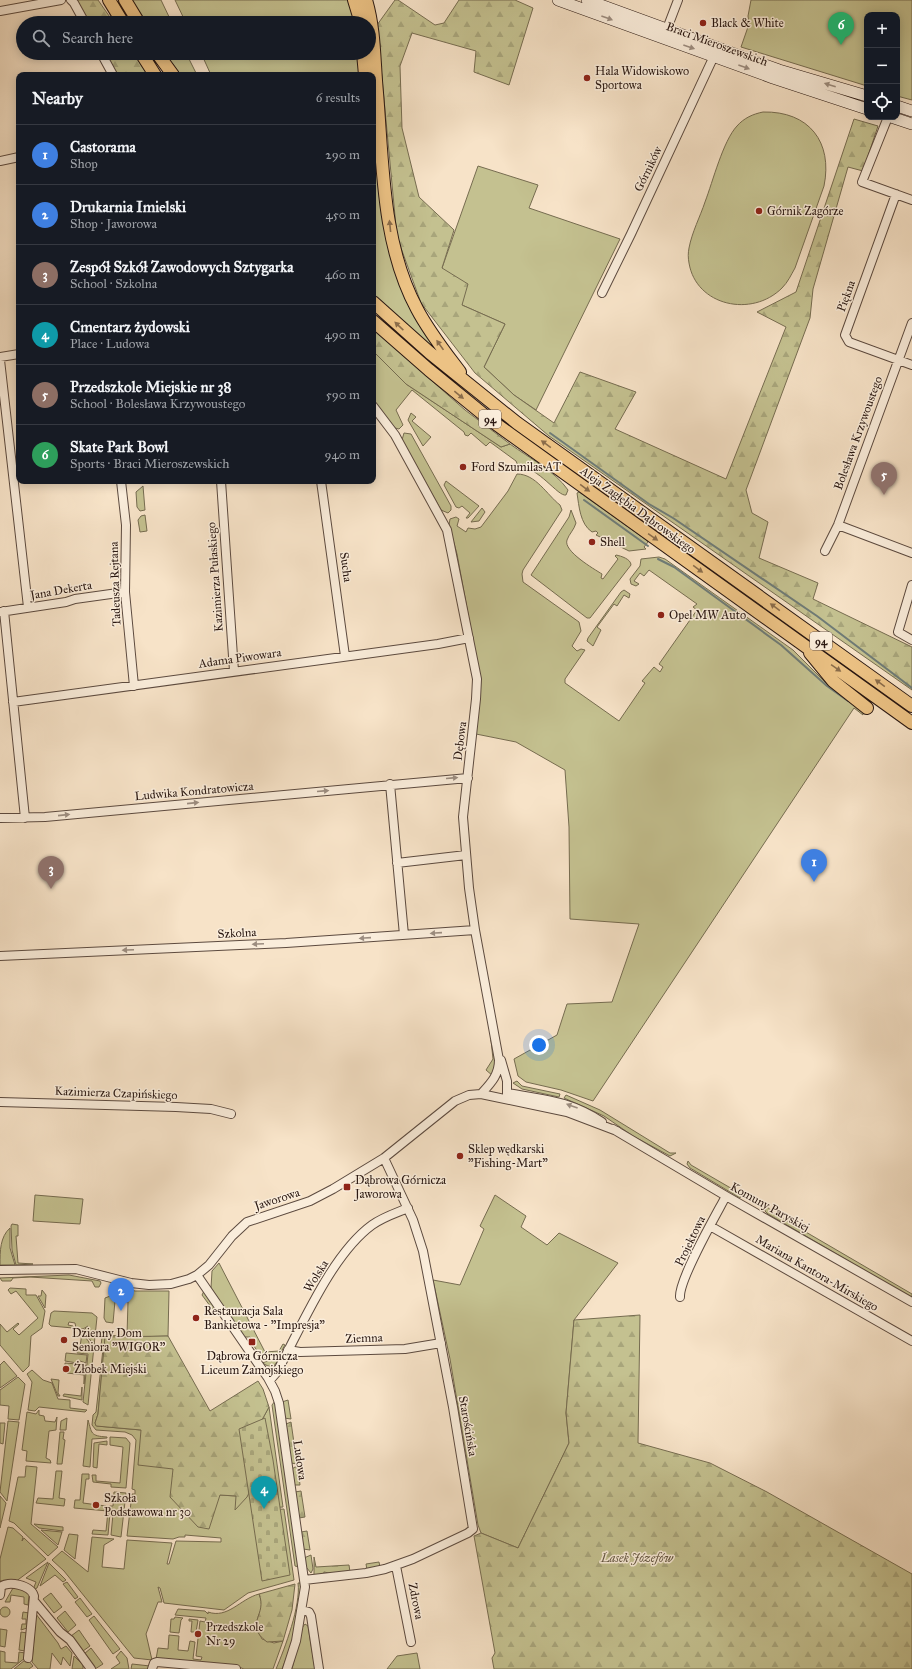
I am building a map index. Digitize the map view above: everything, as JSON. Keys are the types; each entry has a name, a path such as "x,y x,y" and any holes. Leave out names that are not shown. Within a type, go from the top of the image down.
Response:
{"main road":[{"path":"102,0 117,16"},
{"path":"109,0 119,16"},
{"path":"125,0 135,16"},
{"path":"354,0 359,16"},
{"path":"366,0 370,16"},
{"name":"Braci Mieroszewskich","path":"558,0 779,70 864,95"},
{"name":"Braci Mieroszewskich","path":"587,0 714,56 864,108"},
{"path":"145,60 153,72"},
{"path":"163,60 171,72"},
{"path":"364,60 366,72"},
{"path":"375,60 376,72"},
{"path":"376,72 386,185 394,249 405,283 417,309 440,346 471,387"},
{"path":"900,107 912,111"},
{"path":"900,120 912,124"},
{"name":"Aleja Zagłębia Dąbrowskiego","path":"376,305 471,387 536,437 912,706"},
{"name":"Aleja Zagłębia Dąbrowskiego","path":"376,324 429,370 489,419 912,723"},
{"path":"805,645 833,681 867,708"}],"street":[{"path":"0,11 61,0"},
{"path":"71,0 81,16"},
{"path":"666,34 678,0"},
{"name":"Górników","path":"602,293 714,56"},
{"path":"105,60 111,72"},
{"path":"887,120 862,182 912,200"},
{"path":"0,161 16,158"},
{"name":"Piękna","path":"896,194 845,335 850,342 912,365"},
{"name":"Bolesława Krzywoustego","path":"825,551 838,525 912,323"},
{"path":"0,357 16,354"},
{"path":"0,360 28,608"},
{"name":"Dębowa","path":"376,410 395,435 448,530 469,638 477,692 463,817 475,930 499,1051 498,1071 494,1079 481,1094"},
{"name":"Tadeusza Rejtana","path":"121,484 126,525 125,592 134,686"},
{"name":"Kazimierza Pułaskiego","path":"221,484 234,671"},
{"name":"Sucha","path":"321,484 345,656"},
{"path":"838,525 912,553"},
{"path":"912,585 898,632 912,640"},
{"name":"Jana Dekerta","path":"2,612 66,602 75,598 125,592"},
{"path":"2,612 25,818"},
{"name":"Adama Piwowara","path":"13,702 438,644 469,638"},
{"name":"Ludwika Kondratowicza","path":"0,818 25,818 468,778"},
{"path":"390,784 404,935"},
{"path":"397,863 466,855"},
{"name":"Szkolna","path":"0,956 286,943 475,930"},
{"path":"499,1051 508,1096"},
{"name":"Jaworowa","path":"0,1270 76,1269 125,1282 149,1285 180,1282 197,1275 209,1265 232,1236 247,1222 314,1198 384,1158 455,1101 469,1095 481,1094 508,1096"},
{"name":"Komuny Paryskiej","path":"508,1096 567,1112 617,1131 726,1196 912,1302"},
{"name":"Kazimierza Czapińskiego","path":"0,1102 176,1107 223,1111 232,1114"},
{"name":"Starościńska","path":"304,1580 366,1573 396,1566 468,1533 473,1529 423,1250 408,1208 384,1158"},
{"name":"Projektowa","path":"680,1297 682,1286 726,1196"},
{"name":"Wolska","path":"270,1380 277,1372 325,1282 354,1242 373,1224 408,1208"},
{"name":"Mariana Kantora-Mirskiego","path":"710,1226 912,1341"},
{"name":"Ludowa","path":"197,1275 270,1380 279,1404 305,1592 295,1646 287,1669"},
{"name":"Ziemna","path":"288,1350 300,1352 405,1349 441,1344"},
{"name":"Zdrowa","path":"396,1566 411,1642"},
{"path":"0,1595 3,1585 23,1586 33,1591 34,1601 28,1658"},
{"path":"34,1601 60,1632 70,1640 91,1669"},
{"path":"302,1610 309,1612 319,1669"},
{"path":"152,1669 155,1662 236,1669"}],"green space":[{"path":"76,0 98,0 109,16 84,16"},
{"path":"132,0 161,0 169,16 142,16"},
{"path":"175,0 349,0 353,16 183,16"},
{"path":"395,0 398,0 435,25 444,23 459,0 515,0 533,8 509,85 474,72 476,51 412,33 400,66 402,128 419,197 454,230 442,268 468,284 462,305 505,324 484,367 514,395 554,423 580,372 636,392 615,429 726,479 786,327 757,312 796,292 854,119 878,126 863,171 848,167 813,289 810,318 746,490 752,513 768,522 759,558 818,583 813,599 912,647 912,690 549,436 475,373 421,303 397,237 377,25"},
{"path":"751,0 912,0 912,100 900,97 900,12 864,12 864,85 741,47 749,24 748,16"},
{"path":"108,60 139,60 147,72 114,72"},
{"path":"169,60 190,60 196,72 179,72"},
{"path":"204,60 360,60 361,72 210,72"},
{"name":"Górnik Zagórze","path":"763,112 779,113 793,117 805,123 814,132 821,143 825,156 826,170 824,186 795,268 784,286 770,297 756,303 741,305 727,303 714,298 702,289 694,278 688,254 690,242 727,141 737,126 743,121 752,115"},
{"path":"376,133 395,262 452,366 376,300"},
{"path":"478,166 538,185 529,208 620,239 536,410 514,395 484,367 505,324 462,305 442,268"},
{"path":"376,332 465,410 510,444 501,447 406,384 376,354"},
{"path":"376,354 406,384 501,447 510,444 549,471 563,483 568,490 566,495 563,494 533,471 518,466 516,461 490,442 486,446 471,433 468,436 465,435 464,432 412,390 396,410 403,425 399,429 395,428 376,404"},
{"path":"411,413 416,417 412,421 431,437 423,446 408,420"},
{"path":"404,433 411,434 451,506 451,510 448,513 441,510 402,440"},
{"path":"517,474 530,477 536,481 560,505 562,510 523,570 523,582 579,622 581,631 572,646 577,651 581,649 585,650 565,679 565,683 619,721 645,683 642,681 654,667 660,672 663,667 659,664 697,610 693,607 697,604 649,570 644,576 640,573 634,581 639,584 636,586 631,584 630,579 640,566 641,559 659,557 665,559 793,650 828,685 863,710 863,715 854,708 593,1101 561,1090 526,1082 518,1076 514,1059 557,1035 567,1004 612,1002 639,924 570,919 569,827 565,770 516,742 476,734 480,679 457,554 449,525 450,519 456,517 459,519 457,526 466,532 468,528 475,529 481,527 508,491"},
{"path":"446,481 479,506 468,518 466,518 470,513 462,506 459,508 456,507 444,485"},
{"path":"143,486 145,510 140,511 137,507 136,492"},
{"path":"579,492 645,539 648,542 644,547 646,549 629,551 596,535 598,533 596,531 592,532 588,529 579,509 577,493"},
{"path":"482,508 485,512 479,521 471,522"},
{"path":"571,510 576,523 567,540 567,544 574,554 602,574 601,578 603,579 618,559 615,556 616,555 628,559 631,563 590,618 587,618 531,575 569,517"},
{"path":"145,515 147,531 140,532 138,520 141,516"},
{"path":"624,590 630,594 629,598 624,595 617,606 614,604 597,627 601,630 593,646 587,641 588,638"},
{"path":"491,1040 497,1064 493,1076 486,1070 493,1059"},
{"path":"517,1081 522,1086 560,1094 559,1097 522,1089 513,1083"},
{"path":"566,1095 600,1110 670,1153 676,1153 670,1156 633,1136 604,1116 564,1098"},
{"path":"688,1161 691,1165 741,1194 740,1198 690,1168 687,1164"},
{"path":"35,1195 83,1199 80,1224 33,1221"},
{"path":"495,1195 526,1216 521,1227 547,1245 559,1233 618,1263 574,1320 566,1413 569,1443 518,1548 481,1533 478,1525 450,1359 433,1280 460,1285 484,1229 480,1226"},
{"path":"765,1205 775,1214 912,1294 912,1298 768,1214 765,1211"},
{"path":"12,1224 18,1225 18,1236 16,1236 18,1263 33,1264 16,1265 12,1250"},
{"path":"10,1228 10,1248 15,1265 0,1265 2,1240"},
{"path":"219,1263 265,1352 279,1351 283,1344 285,1345 281,1352 263,1359 251,1342 253,1340 250,1337 244,1337 211,1288 212,1271"},
{"path":"69,1275 100,1281 101,1283 99,1287 95,1287 92,1281 30,1277 13,1278 11,1281 2,1281 0,1278"},
{"path":"117,1286 135,1291 169,1291 168,1336 105,1338 98,1414 95,1423 97,1426 141,1430 173,1469 220,1495 236,1496 257,1429 269,1407 283,1507 268,1508 268,1510 284,1509 294,1580 248,1593 224,1610 164,1603 160,1588 158,1587 162,1602 158,1602 146,1634 152,1660 134,1658 64,1571 52,1560 62,1551 88,1572 92,1537 114,1539 104,1545 102,1567 124,1569 127,1540 172,1543 167,1564 169,1564 176,1541 221,1542 221,1538 185,1535 185,1537 173,1539 127,1536 132,1494 135,1494 135,1490 132,1489 136,1440 132,1435 125,1432 96,1430 92,1425 93,1415 96,1412 103,1349 101,1346 102,1337 127,1335 128,1302 115,1301 113,1323 106,1322 104,1318 105,1298 113,1295 114,1289"},
{"path":"10,1288 26,1289 26,1295 36,1295 45,1311 42,1328 31,1336 29,1366 23,1372 0,1345 0,1324 7,1332 18,1323 19,1324 13,1329 19,1335 38,1318 16,1291 11,1294 8,1290"},
{"path":"42,1290 46,1295 45,1308 38,1296 41,1296"},
{"path":"204,1291 218,1311 216,1314 202,1295"},
{"path":"54,1311 92,1313 97,1317 88,1405 83,1402 88,1354 77,1353 78,1348 84,1351 90,1348 91,1341 83,1331 88,1326 83,1329 76,1328 75,1323 69,1322 68,1325 73,1326 73,1328 51,1326 49,1324 51,1313"},
{"name":"Lasek Józefów","path":"640,1315 638,1443 710,1463 767,1492 912,1574 912,1669 494,1669 492,1658 495,1653 474,1536 481,1533 518,1548 569,1443 566,1413 574,1320"},
{"path":"82,1333 89,1342 89,1347 85,1349 80,1347"},
{"path":"168,1336 210,1411 258,1381 263,1389 269,1407 257,1429 251,1489 247,1497 235,1510 236,1496 220,1495 209,1529 198,1527 170,1497 173,1469 138,1465 141,1430 96,1426 95,1423 98,1414 105,1337"},
{"path":"66,1353 87,1355 86,1363 80,1361 77,1363 65,1361"},
{"path":"281,1356 274,1366 268,1366 262,1363"},
{"path":"4,1361 17,1376 0,1388 0,1365"},
{"path":"65,1363 77,1364 79,1367 86,1365 84,1384 84,1375 67,1373 68,1367 65,1367"},
{"path":"32,1370 43,1380 52,1383 58,1399 70,1400 70,1408 87,1410 85,1412 39,1407 35,1411 28,1410 32,1382 27,1374"},
{"path":"18,1377 25,1384 19,1420 8,1419 9,1406 0,1405 0,1390"},
{"path":"51,1379 59,1380 58,1393 60,1396 58,1396"},
{"path":"82,1387 82,1400 63,1396 64,1394 81,1396"},
{"path":"288,1400 291,1419 284,1418 282,1402"},
{"path":"275,1401 299,1567 295,1566 272,1405"},
{"path":"39,1410 39,1415 44,1416 45,1421 55,1422 57,1417 56,1430 49,1431 46,1458 50,1460 51,1463 26,1461 27,1451 22,1450 27,1412 36,1414"},
{"path":"67,1418 66,1430 60,1430 61,1421"},
{"path":"265,1418 273,1460 290,1575 262,1581 239,1429"},
{"path":"88,1420 90,1428 95,1435 107,1437 92,1439 90,1467 83,1466"},
{"path":"8,1421 19,1422 7,1501 0,1492"},
{"path":"291,1422 297,1464 291,1463 286,1424"},
{"path":"0,1423 5,1423 3,1444 0,1443"},
{"path":"60,1432 64,1432 63,1439 65,1440 62,1464 57,1464"},
{"path":"110,1437 126,1438 130,1443 126,1488 111,1487 111,1484 93,1482 92,1475 96,1475 96,1481 120,1483 123,1447 110,1445"},
{"path":"107,1441 107,1445 99,1444 97,1468 93,1467 94,1443"},
{"path":"26,1466 37,1467 31,1524 58,1547 48,1556 14,1523 9,1521 18,1477 25,1477"},
{"path":"298,1467 300,1485 294,1485 292,1469"},
{"path":"56,1471 62,1471 59,1498 65,1499 64,1506 36,1503 38,1498 53,1499"},
{"path":"82,1474 89,1474 89,1479 86,1479 83,1503 106,1506 110,1513 108,1535 92,1534 93,1530 106,1531 108,1511 74,1508 75,1500 80,1500"},
{"path":"301,1491 305,1517 299,1518 295,1492"},
{"path":"114,1492 126,1493 121,1537 111,1535 113,1514 109,1506 113,1506"},
{"path":"0,1496 6,1503 0,1528"},
{"path":"34,1524 63,1527 63,1531 39,1528"},
{"path":"8,1527 13,1528 23,1537 22,1541 24,1538 46,1559 15,1582 0,1581 0,1559"},
{"path":"41,1530 62,1532 58,1545"},
{"path":"307,1531 310,1550 303,1549 301,1532"},
{"path":"69,1534 78,1535 75,1559 64,1550"},
{"path":"311,1555 313,1569 311,1573 306,1567 304,1558"},
{"path":"314,1557 316,1567 349,1565 350,1572 334,1574 324,1572 324,1575 314,1575"},
{"path":"48,1562 37,1588 35,1589 34,1587 36,1582 26,1578"},
{"path":"379,1562 380,1567 367,1570 366,1564"},
{"path":"49,1563 66,1580 63,1582 55,1575 40,1586"},
{"path":"67,1582 78,1597 75,1599 63,1584"},
{"path":"298,1583 301,1583 300,1605 293,1638 282,1669 276,1669 288,1638 295,1614"},
{"path":"295,1584 292,1610 283,1641 267,1642 260,1636 256,1624 261,1608 259,1594"},
{"path":"13,1588 24,1590 30,1596 28,1605 24,1604 24,1597 11,1595 10,1602 5,1602"},
{"path":"51,1593 62,1607 54,1613 43,1599"},
{"path":"259,1594 261,1607 257,1625 262,1639 274,1643 283,1641 273,1669 244,1669 236,1666 156,1659 158,1648 168,1649 169,1635 179,1636 178,1650 188,1651 190,1641 195,1642 193,1659 201,1660 202,1657 196,1656 200,1621 205,1622 206,1618 175,1615 178,1609 205,1611 208,1614 208,1612 222,1613 228,1611 252,1596"},
{"path":"80,1598 92,1614 87,1617 75,1602"},
{"path":"3,1607 7,1607 9,1608 9,1616 3,1617 0,1614 0,1610"},
{"path":"65,1611 76,1625 68,1632 57,1618"},
{"path":"23,1612 29,1613 27,1628 21,1630 22,1624 26,1624 26,1619 22,1619"},
{"path":"36,1614 61,1649 66,1646 72,1653 70,1666 63,1657 61,1665 52,1653 50,1669 38,1669 32,1662"},
{"path":"94,1616 120,1649 113,1654 89,1620"},
{"path":"175,1617 183,1618 181,1620 179,1633 170,1632 171,1619 174,1619"},
{"path":"189,1619 198,1620 196,1632 191,1632 192,1621 189,1621"},
{"path":"305,1624 308,1626 315,1669 292,1669 302,1628"},
{"path":"0,1629 7,1630 5,1647 0,1646"},
{"path":"79,1630 90,1646 83,1651 71,1636"},
{"path":"21,1632 27,1633 25,1651 19,1650"},
{"path":"91,1648 103,1664 95,1669 84,1654"},
{"path":"0,1651 5,1652 5,1662 18,1663 19,1652 25,1653 25,1658 11,1669 0,1669"},
{"path":"121,1651 127,1658 129,1669 111,1669 120,1663 116,1657"},
{"path":"417,1653 420,1669 387,1669 397,1656"},
{"path":"74,1656 83,1665 83,1669 72,1669"},
{"path":"25,1660 28,1660 33,1666 29,1669 14,1669"},
{"path":"132,1664 150,1666 149,1669 131,1669"}],"waterway":[{"path":"550,433 649,504 673,518 817,616 912,688"},
{"path":"584,500 648,546"},
{"path":"658,559 674,567 781,645 827,686 848,701"}],"place":[{"name":"Black & White","path":"703,23"},
{"name":"Skate Park Bowl","path":"841,45"},
{"name":"Hala Widowiskowo Sportowa","path":"587,78"},
{"name":"Górnik Zagórze","path":"759,211"},
{"name":"Ford Szumilas AT","path":"463,467"},
{"name":"Przedszkole Miejskie nr 38","path":"884,495"},
{"name":"Shell","path":"592,542"},
{"name":"Opel MW Auto","path":"661,615"},
{"name":"Castorama","path":"814,882"},
{"name":"Zespół Szkół Zawodowych Sztygarka","path":"51,889"},
{"name":"Sklep wędkarski \"Fishing-Mart\"","path":"460,1156"},
{"name":"Dąbrowa Górnicza Jaworowa","path":"347,1187"},
{"name":"Drukarnia Imielski","path":"121,1311"},
{"name":"Restauracja Sala Bankietowa - \"Impresja\"","path":"196,1318"},
{"name":"Dzienny Dom Seniora \"WIGOR\"","path":"64,1340"},
{"name":"Dąbrowa Górnicza Liceum Zamojskiego","path":"252,1342"},
{"name":"Żłobek Miejski","path":"66,1369"},
{"name":"Szkoła Podstawowa nr 30","path":"96,1505"},
{"name":"Cmentarz żydowski","path":"264,1509"},
{"name":"Przedszkole Nr 29","path":"198,1634"}]}
